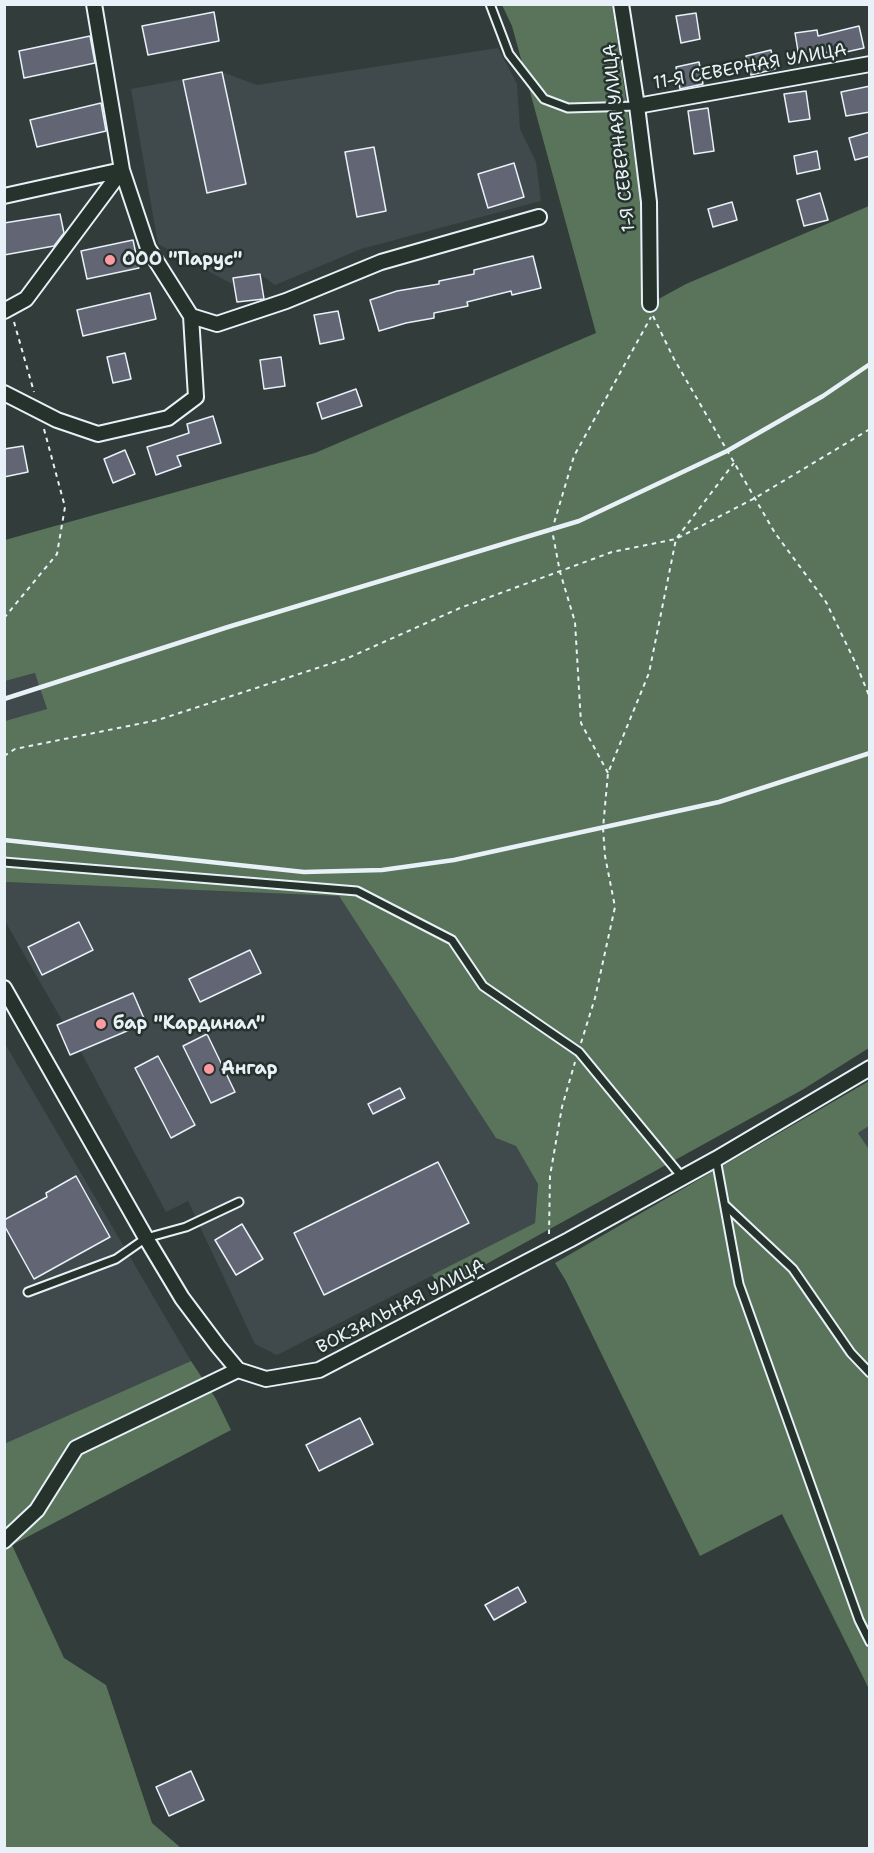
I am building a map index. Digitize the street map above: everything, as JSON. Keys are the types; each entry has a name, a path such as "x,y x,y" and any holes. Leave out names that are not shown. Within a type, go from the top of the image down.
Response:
{"street":[{"path":"4,393 57,420 98,434 168,418 196,397 191,316 148,248 122,170 94,4"},
{"name":"1-Я СЕВЕРНАЯ УЛИЦА","path":"621,4 649,202 650,304"},
{"name":"11-Я СЕВЕРНАЯ УЛИЦА","path":"637,106 870,64"},
{"path":"4,196 122,170"},
{"path":"7,309 26,299 122,170"},
{"path":"191,316 218,324 286,301 381,262 539,217"},
{"path":"4,988 182,1298 238,1370 76,1448 37,1510 4,1540"},
{"name":"ВОКЗАЛЬНАЯ УЛИЦА","path":"238,1370 266,1380 319,1370 549,1251 716,1159 870,1068"}],"lane":[{"path":"490,4 509,54 544,99 568,108 637,106"},
{"path":"4,862 357,891 452,940 483,986 579,1052 682,1177"},
{"path":"716,1159 739,1284 859,1620 870,1642"},
{"path":"28,1292 116,1259 146,1238 186,1227 239,1202"},
{"path":"724,1204 793,1269 852,1353 870,1373"}],"path":[{"path":"4,618 57,554 65,507 40,411 7,309"},
{"path":"608,773 581,723 575,622 560,572 552,530 574,456 652,315 674,359 775,533 826,602 870,698"},
{"path":"4,756 15,749 158,720 348,658 460,608 612,552 676,539 755,498 870,429"},
{"path":"549,1251 550,1176 562,1107 595,998 615,907 604,856 603,828 608,773 649,673 676,539 734,463"}],"shaded area":[{"path":"498,48 517,84 520,129 536,162 541,201 361,249 275,285 260,274 234,278 234,285 158,244 131,89 222,72 257,85"},
{"path":"36,673 47,710 5,721 5,681"},
{"path":"4,882 339,896 496,1137 516,1145 538,1184 535,1223 277,1355 255,1344 188,1201 166,1212 80,1050 145,1023 133,993 63,1022 5,921"},
{"path":"4,1042 191,1361 5,1444 4,1444"},
{"path":"869,1126 869,1151 858,1133"}],"green space":[{"path":"502,5 612,5 641,202 642,308 686,284 869,206 869,1048 802,1090 441,1289 432,1275 535,1223 538,1184 516,1146 496,1138 339,896 5,882 5,721 47,709 35,673 5,681 5,540 315,453 596,333 512,26"},
{"path":"869,1081 869,1126 858,1133 870,1151 869,1689 782,1514 700,1556 566,1281 555,1263"},
{"path":"191,1361 216,1399 231,1430 12,1545 64,1658 106,1685 152,1823 181,1848 5,1848 4,1444"}],"building":[{"path":"214,12 219,41 148,55 142,26"},
{"path":"696,13 700,39 681,43 676,16"},
{"path":"859,26 864,48 837,54 836,51 799,57 795,33 817,30 818,36"},
{"path":"90,36 95,63 24,78 19,51"},
{"path":"771,50 775,69 751,75 746,56"},
{"path":"699,62 703,84 680,89 676,67"},
{"path":"222,72 246,184 207,193 183,80"},
{"path":"870,86 870,112 846,116 841,92"},
{"path":"806,91 810,119 789,122 784,94"},
{"path":"101,103 106,131 37,147 30,120"},
{"path":"708,108 714,151 694,154 688,111"},
{"path":"870,132 870,156 855,160 849,138"},
{"path":"374,147 386,211 357,217 345,152"},
{"path":"817,151 820,169 797,174 794,156"},
{"path":"514,163 524,197 488,208 478,174"},
{"path":"820,193 828,220 804,226 797,200"},
{"path":"732,202 737,220 713,227 708,209"},
{"path":"60,214 64,233 54,246 4,255 4,223"},
{"name":"ООО \"Парус\"","path":"133,240 139,268 87,279 81,251"},
{"path":"533,256 541,288 512,295 511,291 467,302 468,306 434,313 434,318 379,331 370,300 397,291 439,284 439,281 474,274 474,270"},
{"path":"260,274 264,299 237,302 233,278"},
{"path":"150,293 156,319 83,336 77,310"},
{"path":"338,311 344,339 320,344 314,315"},
{"path":"125,353 131,379 113,383 107,357"},
{"path":"281,357 285,386 264,389 260,360"},
{"path":"356,389 362,406 322,419 317,403"},
{"path":"213,416 221,443 177,456 181,466 156,475 147,447 189,433 187,424"},
{"path":"23,446 28,472 4,477 4,449"},
{"path":"125,450 135,474 113,483 104,459"},
{"path":"79,922 93,950 42,975 28,947"},
{"path":"250,950 261,973 200,1002 189,979"},
{"name":"бар \"Кардинал\"","path":"133,993 146,1023 70,1055 57,1025"},
{"name":"Ангар","path":"207,1034 235,1092 211,1103 183,1046"},
{"path":"158,1056 195,1125 171,1138 135,1068"},
{"path":"400,1088 405,1098 373,1114 368,1104"},
{"path":"438,1162 469,1223 324,1295 294,1233"},
{"path":"76,1176 110,1237 34,1279 4,1225 4,1220 47,1197 46,1193"},
{"path":"242,1224 263,1259 236,1275 215,1240"},
{"path":"360,1418 373,1444 319,1471 306,1445"},
{"path":"518,1587 526,1602 494,1620 485,1605"},
{"path":"191,1771 204,1800 169,1816 156,1787"}],"railway":[{"path":"4,699 228,627 579,521 727,451 823,396 870,364"},
{"path":"4,840 304,872 382,870 454,860 719,802 870,753"}],"place":[{"name":"ООО \"Парус\"","path":"110,260"},
{"name":"бар \"Кардинал\"","path":"101,1024"},
{"name":"Ангар","path":"209,1069"}]}
